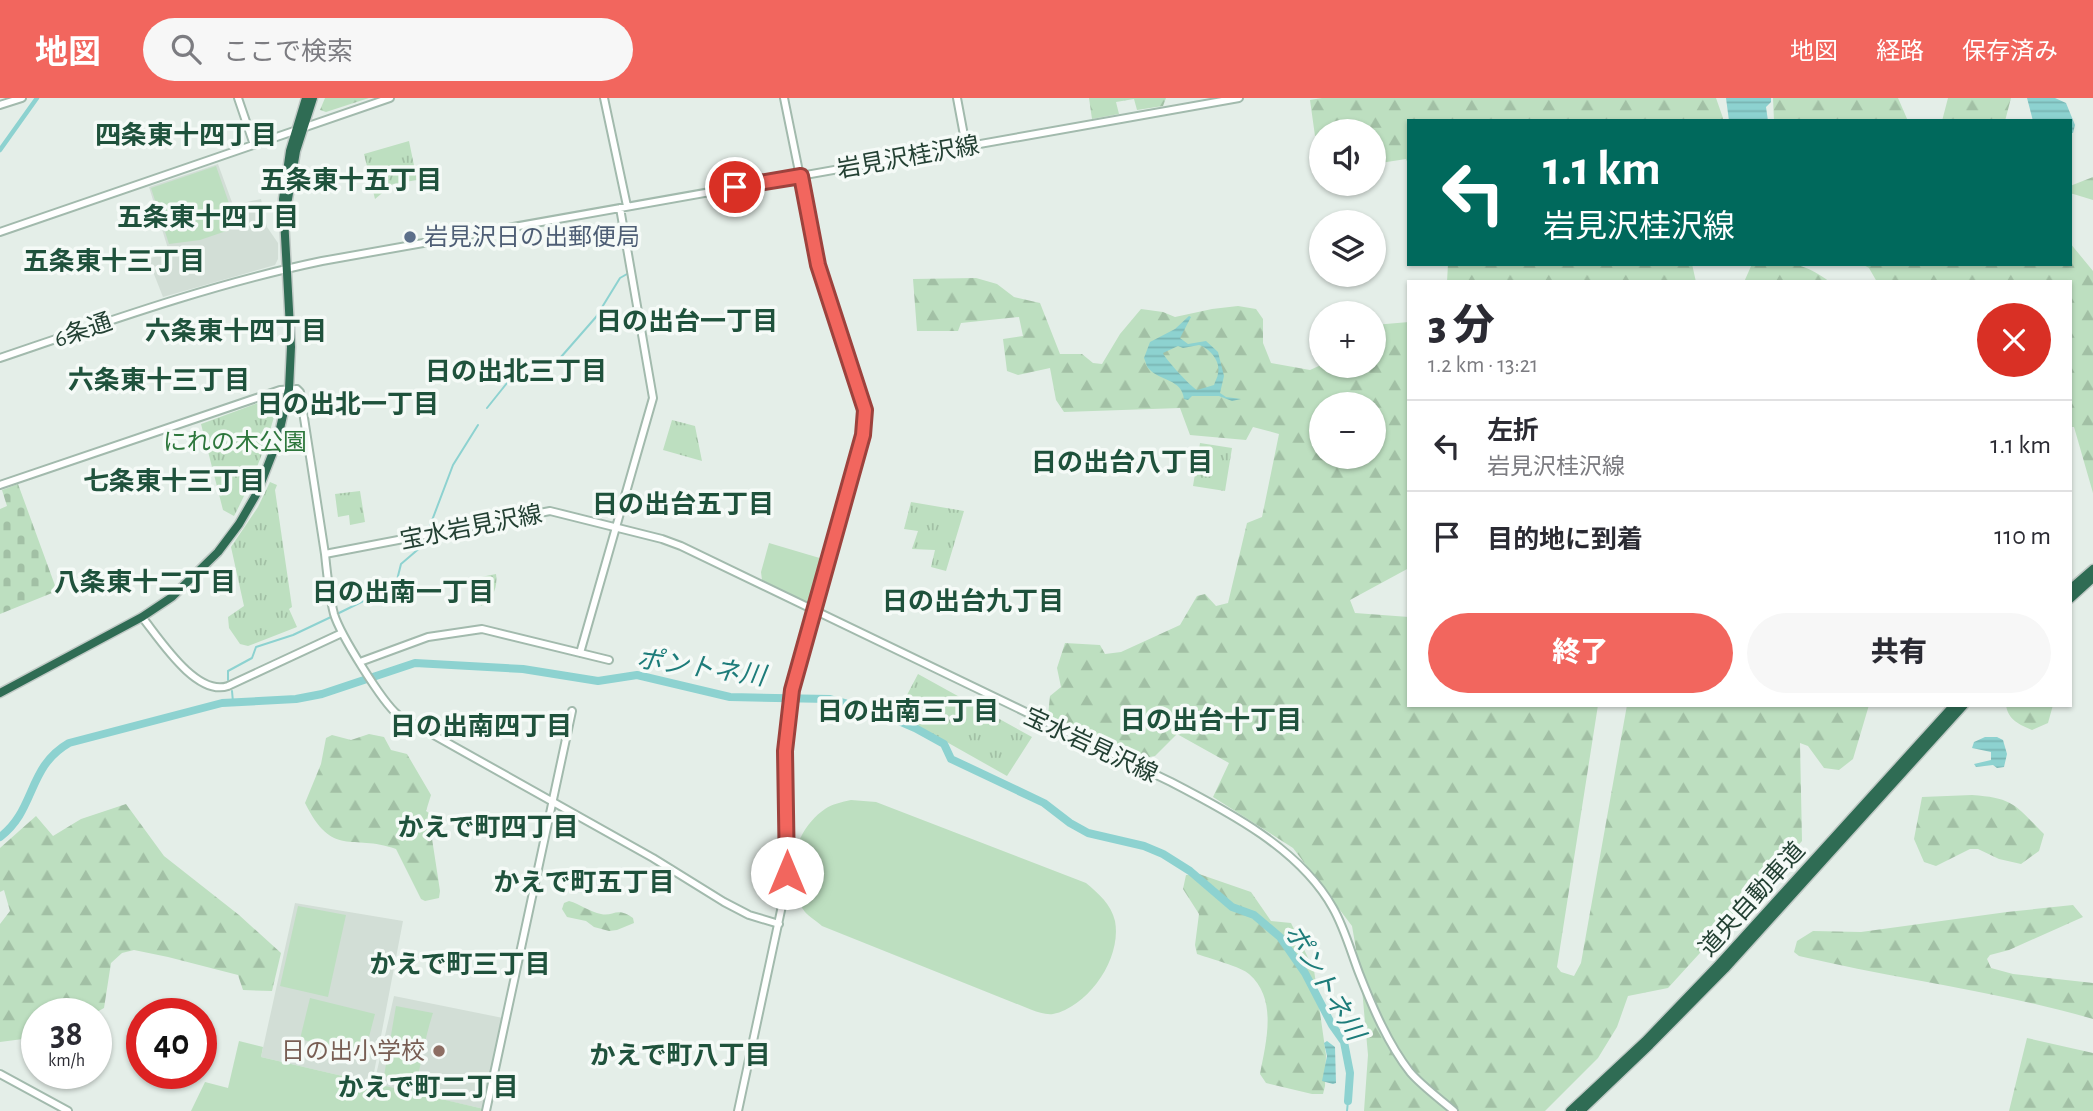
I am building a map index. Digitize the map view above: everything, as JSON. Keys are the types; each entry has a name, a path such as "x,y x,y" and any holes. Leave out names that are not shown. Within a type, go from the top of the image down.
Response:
{"highway":[{"path":"0,693 142,617 172,597 218,552 257,493 282,426 289,389 291,347 284,186 306,98"},
{"path":"298,130 313,98"},
{"path":"2072,587 2093,569"},
{"path":"2072,597 2093,578"},
{"name":"道央自動車道","path":"1570,1111 1645,1041 1711,973 1952,707"},
{"name":"道央自動車道","path":"1581,1111 1725,969 1962,707"}],"street":[{"path":"0,105 22,98"},
{"path":"238,98 254,145"},
{"path":"0,232 390,98"},
{"path":"580,653 653,396 604,98"},
{"path":"738,1111 786,887 784,795 792,690 863,435 865,415 818,265 784,98"},
{"path":"957,98 966,146"},
{"name":"岩見沢桂沢線","path":"288,268 1239,98"},
{"name":"6条通","path":"0,358 145,309 288,268"},
{"path":"0,485 289,389 297,389 300,392 334,614 342,633 387,705 403,719 653,858 724,902 749,915 779,924"},
{"name":"宝水岩見沢線","path":"325,554 550,511 616,527 681,546 1194,794 1276,845 1310,877 1333,908 1363,984 1398,1055 1412,1074 1454,1111"},
{"path":"142,617 180,665 217,688 228,686 342,633"},
{"path":"360,662 428,636 482,629 609,660"},
{"path":"486,1111 572,711"},
{"path":"0,1074 68,1111"}],"shaded area":[{"path":"218,164 233,205 261,199 267,227 278,243 278,259 275,265 163,297 148,259 169,252 149,187"},
{"path":"295,903 403,921 372,1083 261,1057"},
{"name":"日の出小学校","path":"394,996 503,1018 484,1109 374,1084"}],"green space":[{"path":"325,98 369,98 326,112 320,110"},
{"path":"1089,98 1166,98 1163,106 1137,110 1134,99 1116,102 1119,114 1092,119"},
{"path":"1322,98 1716,98 1723,118 1407,119 1407,161 1406,159 1386,162 1386,119 1313,119 1310,100"},
{"path":"1773,98 1898,98 1907,119 1774,119"},
{"path":"1948,98 2011,98 2006,119 1943,119"},
{"path":"409,141 417,180 393,184 375,199 364,154"},
{"path":"216,166 235,228 200,240 169,244 151,188"},
{"path":"2093,177 2093,200 2072,194 2072,185"},
{"path":"2072,245 2093,271 2093,493 2072,427 2072,280 1876,280 1866,266 2072,266"},
{"path":"1448,266 1692,266 1696,280 1447,280"},
{"path":"1751,266 1801,266 1827,280 1745,280"},
{"path":"976,278 997,284 1014,297 1040,303 1060,354 1082,354 1093,363 1102,364 1120,334 1141,309 1163,312 1175,317 1238,306 1256,309 1263,319 1263,343 1271,363 1309,370 1309,378 1386,378 1386,324 1407,322 1407,569 1350,600 1355,613 1407,617 1407,707 1598,707 1557,967 1561,972 1574,976 1581,963 1627,707 1868,707 1853,759 1839,770 1824,768 1808,746 1800,743 1802,841 1668,988 1628,996 1617,1027 1598,1058 1545,1111 1364,1111 1368,1055 1361,978 1352,926 1293,848 1213,797 1229,763 1177,734 1155,756 1144,758 1048,716 1050,696 1061,687 1057,668 1065,643 1100,645 1105,654 1121,652 1180,625 1197,596 1205,594 1216,606 1228,603 1247,523 1262,517 1279,434 1253,427 1246,440 1190,435 1180,408 1064,412 1056,400 1050,368 1018,375 1007,371 1003,339 1023,336 1019,317 961,323 958,331 917,331 913,279"},
{"name":"にれの木公園","path":"277,396 279,399 265,445 234,516 223,510 201,424"},
{"path":"672,420 695,426 702,461 663,450"},
{"path":"1200,443 1232,448 1225,491 1193,486"},
{"path":"270,482 277,485 275,490 292,607 289,609 297,627 248,646 240,644 229,628 228,617 244,606 231,547 258,507"},
{"path":"18,484 57,591 0,614 0,509 7,506 2,490"},
{"path":"360,491 365,522 350,525 349,515 338,517 335,494"},
{"path":"911,502 964,511 946,571 931,567 935,550 912,549 918,531 904,529"},
{"path":"769,543 823,559 810,604 762,580 761,572"},
{"path":"496,574 494,593 481,606 476,578"},
{"path":"918,674 1032,737 1007,776 897,714"},
{"path":"2006,707 2052,707 2048,723 2032,730 2019,724"},
{"path":"369,734 384,737 391,750 407,754 431,795 426,811 433,816 431,832 439,898 425,901 421,899 396,849 334,838 315,820 305,803 321,764 326,738 332,735 351,740"},
{"path":"1972,795 1997,798 2020,810 2044,834 2039,851 2021,864 1999,859 1978,849 1970,849 1936,866 1924,862 1914,839 1922,797"},
{"path":"851,800 876,802 1086,883 1107,904 1115,921 1113,950 1100,978 1079,1001 1053,1014 1045,1014 822,926 807,914 797,899 792,871 794,856 798,842 814,818 831,806"},
{"path":"126,804 164,856 239,915 281,953 272,991 243,990 238,975 134,950 122,953 111,963 106,998 21,998 21,1039 0,1042 0,924 10,911 4,890 0,892 0,848 36,816 53,836 81,819"},
{"path":"1199,874 1251,892 1271,921 1291,923 1314,970 1326,1055 1323,1094 1266,1083 1260,1074 1268,1021 1264,996 1258,984 1245,971 1197,954 1195,945 1199,914 1183,889 1186,875"},
{"path":"569,901 605,915 623,913 633,918 634,923 609,931 594,927 586,921 567,917 562,909 564,903"},
{"path":"2073,905 2083,917 2009,950 1990,955 1987,959 1991,968 2013,974 2093,983 2093,1019 2020,1001 1799,956 1794,952 1797,941 1813,931 1861,932"},
{"path":"298,906 346,915 328,997 280,986"},
{"path":"310,998 375,1014 364,1056 300,1039"},
{"path":"396,1006 433,1013 416,1085 384,1076"},
{"path":"2027,1038 2093,1053 2093,1111 2009,1111"},
{"path":"239,1041 263,1047 261,1057 484,1109 191,1111 202,1089 217,1089 217,1085 228,1088"}],"water":[{"path":"1726,98 1771,98 1766,107 1768,119 1729,119"},
{"path":"2027,98 2055,98 2066,103 2075,125 2072,133 2072,119 2032,119"},
{"path":"1191,317 1180,338 1188,344 1206,341 1218,352 1224,376 1220,393 1226,397 1241,399 1232,401 1219,396 1192,396 1188,400 1184,399 1175,384 1149,369 1144,358 1150,342","holes":["1178,346 1203,347 1216,360 1218,374 1214,385 1197,390 1163,353"]},
{"path":"1985,737 2003,740 2007,754 2004,767 1976,767 1974,764 1991,760 1991,752 1972,748 1974,742"},
{"path":"1327,1041 1335,1047 1336,1083 1333,1084 1322,1081 1327,1056 1324,1043"}],"waterway":[{"path":"0,150 37,98"},
{"path":"561,357 596,317 620,278 627,274"},
{"path":"487,408 519,368 554,359"},
{"path":"428,531 453,465 478,425"},
{"path":"397,580 401,564 422,546 426,536"},
{"path":"339,613 396,585"},
{"path":"228,680 228,671 252,658 256,647 293,635 331,617"},
{"name":"ポントネ川","path":"0,837 20,814 46,764 69,743 222,703 296,699 322,694 415,663 523,669 598,681 637,675 730,697 830,699 845,703 856,712 892,718 915,728 944,744 951,759 1044,803 1088,833 1144,846 1163,854 1190,871 1232,907 1254,915 1280,937 1305,973 1344,1042 1350,1073 1348,1101"},
{"path":"232,691 233,702"},
{"name":"ポントネ川","path":"1347,1111 1348,1101"}],"place":[{"name":"岩見沢日の出郵便局","path":"410,237"},
{"name":"日の出小学校","path":"439,1051"}],"district":[{"name":"四条東十四丁目","path":"186,135"},
{"name":"五条東十五丁目","path":"351,180"},
{"name":"五条東十四丁目","path":"208,217"},
{"name":"五条東十三丁目","path":"114,261"},
{"name":"日の出台一丁目","path":"687,321"},
{"name":"六条東十四丁目","path":"236,331"},
{"name":"日の出北三丁目","path":"516,371"},
{"name":"六条東十三丁目","path":"159,380"},
{"name":"日の出北一丁目","path":"348,404"},
{"name":"日の出台八丁目","path":"1122,462"},
{"name":"七条東十三丁目","path":"174,481"},
{"name":"日の出台五丁目","path":"683,504"},
{"name":"八条東十二丁目","path":"145,582"},
{"name":"日の出南一丁目","path":"403,592"},
{"name":"日の出台九丁目","path":"973,601"},
{"name":"日の出南三丁目","path":"908,711"},
{"name":"日の出台十丁目","path":"1211,720"},
{"name":"日の出南四丁目","path":"481,726"},
{"name":"かえで町四丁目","path":"488,827"},
{"name":"かえで町五丁目","path":"584,882"},
{"name":"かえで町三丁目","path":"460,964"},
{"name":"かえで町八丁目","path":"680,1055"},
{"name":"かえで町二丁目","path":"428,1087"}],"route":[{"path":"735,187 801,176 818,265 865,410 863,435 792,690 785,751 787,873"}]}
